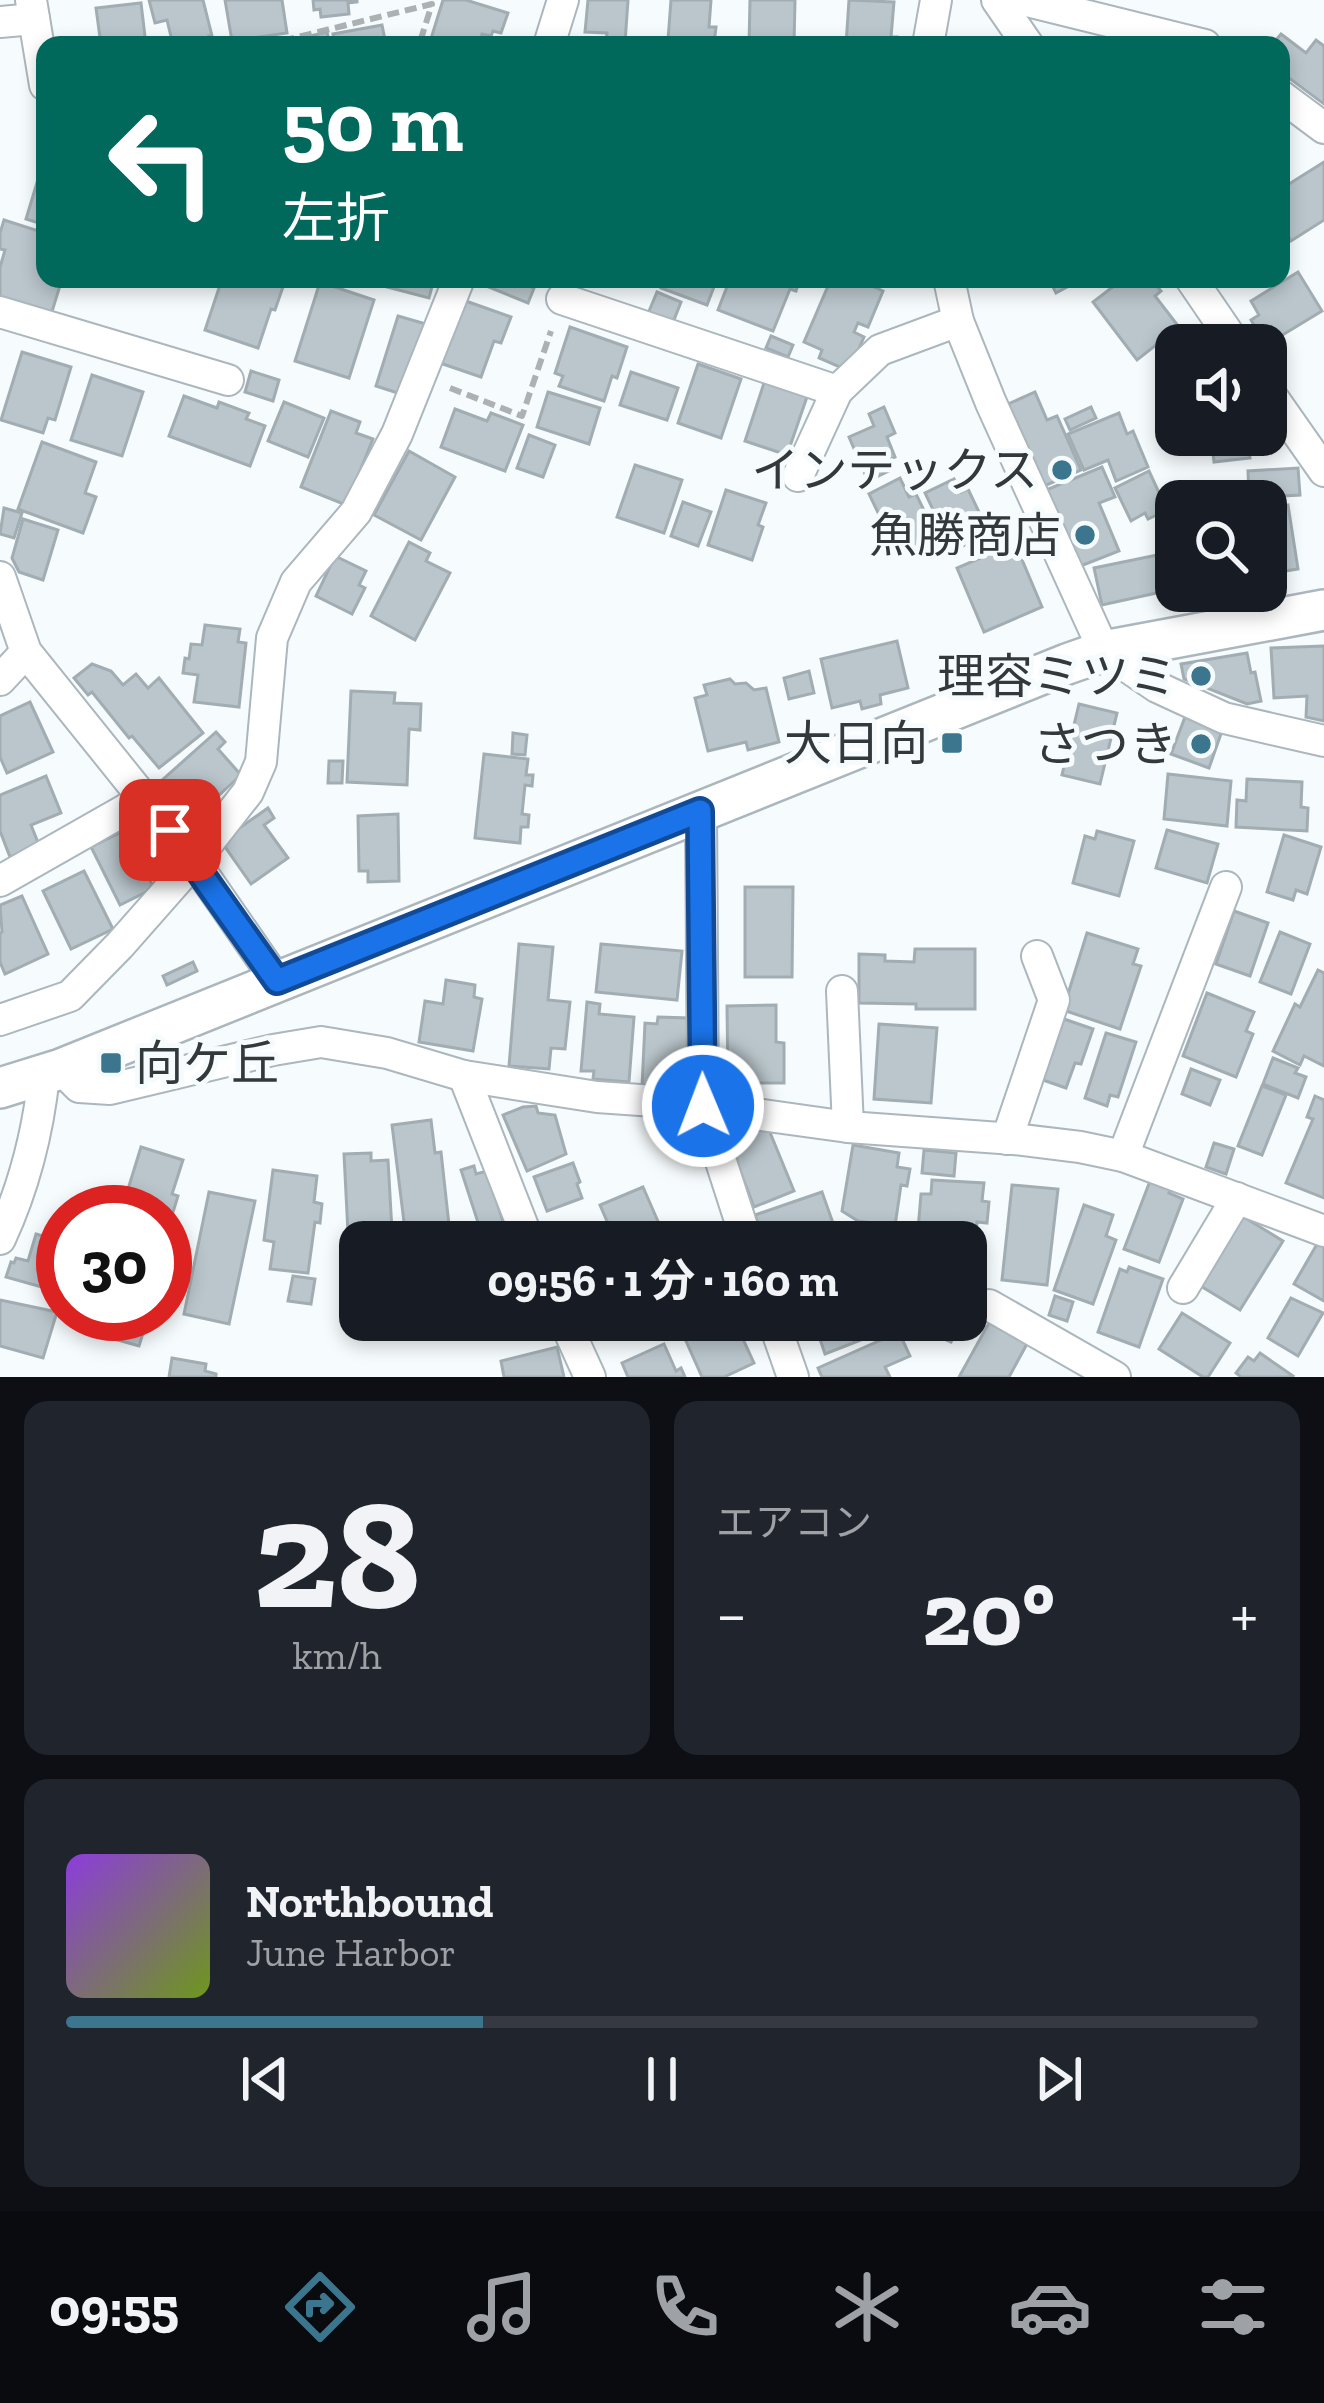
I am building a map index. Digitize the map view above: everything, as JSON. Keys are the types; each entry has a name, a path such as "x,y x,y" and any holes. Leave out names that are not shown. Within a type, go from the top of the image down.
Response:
{"street":[{"path":"552,36 563,0"},
{"path":"930,36 936,0"},
{"path":"997,0 1022,36"},
{"path":"1023,0 1169,36"},
{"path":"0,22 32,9"},
{"path":"1290,103 1324,128"},
{"path":"0,1020 70,996 194,861 248,792 260,762 272,638 296,582 356,512 398,434 456,288"},
{"path":"951,288 958,321 991,403 1104,651 1156,687 1224,718 1324,741"},
{"path":"1196,288 1221,324"},
{"path":"562,299 837,391"},
{"path":"0,312 228,380"},
{"path":"798,476 837,391 880,350 958,321"},
{"path":"1287,418 1324,471"},
{"path":"0,578 26,652 146,798 277,981"},
{"path":"0,1088 53,1072 1104,651 1324,610"},
{"path":"0,680 26,652"},
{"path":"0,881 146,798"},
{"path":"700,811 703,1106 740,1221"},
{"path":"1124,1156 1226,887"},
{"path":"1007,1138 1054,1000 1036,956"},
{"path":"842,991 848,1127"},
{"path":"53,1072 79,1087 110,1089 321,1042 387,1053 464,1076 597,1097 703,1106 848,1127 1080,1147 1124,1156 1324,1231"},
{"path":"0,1239 20,1195 53,1072"},
{"path":"464,1076 521,1221"},
{"path":"1183,1288 1237,1198"},
{"path":"989,1305 1115,1377"},
{"path":"574,1341 590,1377"},
{"path":"780,1341 793,1377"}],"path":[{"path":"301,36 433,2"},
{"path":"422,36 433,2"},
{"path":"421,378 522,416 562,299"}],"building":[{"path":"149,0 203,0 212,36 171,36 167,20 155,23"},
{"path":"225,0 282,0 287,33 231,36"},
{"path":"313,0 357,2 348,3 349,14 321,17"},
{"path":"443,0 466,0 508,13 501,33 432,36"},
{"path":"588,0 628,0 625,36 585,32"},
{"path":"671,0 711,0 709,27 716,27 715,36 668,36"},
{"path":"750,0 795,0 794,36 749,36"},
{"path":"849,0 894,2 891,36 847,36"},
{"path":"141,3 145,36 100,36 96,8"},
{"path":"382,25 384,36 333,36"},
{"path":"1316,40 1324,46 1324,104 1290,79 1290,41 1306,53"},
{"path":"1324,162 1324,220 1291,241 1290,239 1290,183"},
{"path":"36,186 36,222 26,219"},
{"path":"4,220 36,230 36,288 59,288 50,318 0,302 5,250 0,249"},
{"path":"1298,272 1322,311 1287,332 1287,324 1253,324 1251,320 1259,315 1251,301 1272,288 1290,288 1290,277"},
{"path":"219,288 283,288 258,348 205,330"},
{"path":"318,288 338,288 374,300 349,378 295,361"},
{"path":"391,288 432,288 429,298"},
{"path":"491,288 534,288 528,303"},
{"path":"661,288 714,288 707,305"},
{"path":"727,288 797,288 790,289 773,331 718,310"},
{"path":"827,288 883,291 868,327 858,323 854,332 864,337 849,371 819,358 822,350 804,342"},
{"path":"1111,288 1158,288 1155,296 1177,324 1155,324 1155,346 1137,360 1093,302"},
{"path":"657,292 681,302 672,325 647,316"},
{"path":"463,300 511,317 501,343 494,341 481,377 440,363"},
{"path":"398,316 426,324 404,395 376,386"},
{"path":"570,327 627,347 604,401 559,386 563,376 555,373"},
{"path":"771,336 793,345 788,357 766,348"},
{"path":"22,352 71,367 55,420 48,418 43,433 1,420"},
{"path":"698,364 741,379 721,438 678,423"},
{"path":"251,371 279,380 273,401 245,392"},
{"path":"631,372 678,388 667,420 620,405"},
{"path":"92,375 143,392 122,456 71,440"},
{"path":"765,380 808,394 787,455 745,441"},
{"path":"548,392 600,408 589,444 537,427"},
{"path":"1035,392 1047,420 1057,416 1081,470 1042,487 1006,405"},
{"path":"184,396 249,413 246,419 265,426 250,466 169,436"},
{"path":"284,402 324,418 308,457 268,441"},
{"path":"884,407 895,433 887,437 895,457 889,460 893,469 868,481 849,437 874,426 869,414"},
{"path":"1091,407 1096,418 1070,430 1065,419"},
{"path":"455,409 487,421 491,413 523,425 505,471 441,447"},
{"path":"331,411 360,422 356,433 373,439 346,505 301,487"},
{"path":"1119,413 1127,434 1133,431 1148,467 1116,481 1108,460 1084,470 1068,434"},
{"path":"529,435 555,445 543,477 517,468"},
{"path":"42,442 96,462 85,493 96,497 83,533 18,509"},
{"path":"409,451 455,477 421,540 374,515"},
{"path":"1213,456 1250,456 1250,458 1214,462"},
{"path":"635,465 682,480 664,533 617,517"},
{"path":"1102,467 1115,497 1099,503 1119,551 1078,567 1046,490"},
{"path":"1298,468 1300,495 1287,496 1287,480 1248,480 1248,471"},
{"path":"1149,471 1155,484 1155,516 1148,519 1145,513 1131,521 1115,488"},
{"path":"900,478 909,497 916,494 939,541 916,552 912,545 897,552 869,494"},
{"path":"954,479 961,492 968,489 989,533 953,551 925,493"},
{"path":"726,490 766,503 752,560 708,545"},
{"path":"683,502 711,512 698,546 671,536"},
{"path":"1288,505 1298,569 1287,571"},
{"path":"4,508 22,513 14,538 0,534"},
{"path":"23,519 58,530 43,580 19,572 12,558"},
{"path":"409,542 430,553 426,561 450,573 415,640 371,616"},
{"path":"1015,543 1042,607 984,632 957,568"},
{"path":"1155,555 1155,593 1102,605 1094,568"},
{"path":"335,556 366,571 359,585 365,588 352,614 316,596"},
{"path":"205,625 240,629 238,642 246,643 239,707 194,702 198,675 183,673 185,658 189,659 191,644 202,645"},
{"path":"897,641 908,688 880,695 881,704 862,709 860,701 832,708 821,659"},
{"path":"1324,646 1324,721 1306,717 1307,696 1274,698 1271,648"},
{"path":"1247,653 1261,701 1247,704 1184,679 1181,664"},
{"path":"92,664 111,671 123,685 136,674 148,688 159,678 203,733 159,768 74,678"},
{"path":"809,671 814,693 789,699 784,678"},
{"path":"730,679 754,690 766,688 779,742 748,750 746,742 708,751 695,698 707,695 704,685"},
{"path":"351,691 395,693 394,703 421,704 420,730 409,729 407,785 347,782"},
{"path":"30,702 53,752 7,773 0,757 0,716"},
{"path":"1079,704 1117,713 1100,784 1062,775"},
{"path":"1185,717 1222,731 1209,768 1171,754"},
{"path":"216,732 225,742 218,749 241,775 206,807 200,800 188,811 161,781"},
{"path":"513,733 527,735 525,755 512,754"},
{"path":"484,754 528,759 526,775 533,775 532,786 525,785 522,814 529,815 528,827 521,827 520,843 475,838"},
{"path":"329,761 343,761 342,783 328,783"},
{"path":"1168,774 1231,781 1227,826 1164,819"},
{"path":"46,776 61,813 31,825 39,845 10,857 0,831 0,795"},
{"path":"1247,779 1302,782 1307,831 1236,827 1237,800 1246,801"},
{"path":"268,808 274,818 264,825 288,858 251,884 221,841"},
{"path":"398,814 399,881 368,882 368,871 359,871 358,816"},
{"path":"142,822 158,855 141,863 154,888 120,905 91,847"},
{"path":"1167,830 1218,844 1207,883 1156,868"},
{"path":"1097,831 1134,841 1119,896 1073,883 1085,836 1095,839"},
{"path":"1284,835 1321,847 1307,894 1296,890 1293,900 1267,892"},
{"path":"84,871 113,929 71,949 43,891"},
{"path":"745,887 793,887 792,977 745,977"},
{"path":"22,896 48,954 5,974 0,962 0,905"},
{"path":"1234,911 1268,923 1250,976 1216,964"},
{"path":"1280,932 1310,944 1291,994 1260,982"},
{"path":"1087,933 1138,949 1133,964 1141,966 1120,1029 1063,1010"},
{"path":"519,944 553,947 548,1000 570,1002 565,1049 551,1048 549,1069 509,1066"},
{"path":"601,944 682,951 677,1000 596,992"},
{"path":"915,949 975,949 975,1009 859,1003 859,954 914,962"},
{"path":"193,962 197,971 167,985 163,976"},
{"path":"1318,970 1324,973 1324,1066 1304,1056 1300,1065 1273,1051"},
{"path":"446,980 475,985 474,997 482,999 473,1051 419,1042 425,1001 443,1004"},
{"path":"1207,993 1254,1012 1246,1031 1253,1034 1236,1077 1183,1056"},
{"path":"587,1002 600,1004 599,1014 634,1017 629,1082 593,1079 594,1071 581,1071"},
{"path":"776,1005 776,1042 784,1043 784,1083 728,1083 727,1006"},
{"path":"658,1017 689,1018 686,1075 677,1075 677,1088 642,1087 645,1023 657,1024"},
{"path":"1064,1019 1093,1029 1081,1064 1075,1063 1066,1088 1043,1080"},
{"path":"879,1024 937,1028 931,1103 874,1099"},
{"path":"1106,1033 1136,1042 1118,1097 1110,1095 1107,1106 1085,1098"},
{"path":"1273,1058 1298,1068 1295,1073 1306,1077 1298,1098 1263,1084"},
{"path":"1191,1069 1220,1080 1210,1105 1182,1094"},
{"path":"1262,1086 1286,1095 1262,1155 1238,1146"},
{"path":"1315,1096 1324,1100 1324,1198 1286,1183 1313,1119 1307,1117"},
{"path":"536,1106 538,1113 555,1115 566,1154 527,1171 503,1115"},
{"path":"431,1120 435,1153 441,1152 449,1221 404,1221 392,1125"},
{"path":"721,1121 769,1130 794,1191 754,1207"},
{"path":"1214,1143 1234,1149 1226,1174 1206,1167"},
{"path":"853,1145 899,1153 897,1167 910,1169 907,1186 901,1185 896,1221 858,1221 842,1211"},
{"path":"141,1147 183,1160 175,1185 129,1185"},
{"path":"924,1150 956,1153 954,1176 922,1173"},
{"path":"371,1153 371,1161 388,1160 391,1221 347,1221 344,1154"},
{"path":"573,1163 582,1198 547,1211 534,1177"},
{"path":"474,1166 476,1174 487,1171 503,1221 478,1221 461,1170"},
{"path":"273,1170 317,1176 314,1202 322,1204 308,1273 270,1269 274,1242 264,1240"},
{"path":"932,1180 984,1183 987,1223 919,1221 921,1194 931,1194"},
{"path":"1150,1181 1183,1199 1159,1262 1124,1249"},
{"path":"1012,1185 1058,1189 1047,1285 1002,1280"},
{"path":"643,1187 658,1221 607,1221 600,1205"},
{"path":"209,1192 255,1201 229,1324 192,1316 192,1275"},
{"path":"822,1192 832,1221 757,1221 755,1215"},
{"path":"1084,1205 1113,1215 1106,1236 1116,1240 1093,1304 1054,1290"},
{"path":"1242,1216 1283,1241 1240,1310 1199,1285"},
{"path":"36,1234 36,1285 6,1277 16,1258 28,1261"},
{"path":"1320,1239 1324,1242 1324,1301 1294,1284"},
{"path":"1129,1267 1163,1279 1139,1347 1098,1332 1120,1269 1127,1272"},
{"path":"293,1276 315,1279 311,1304 288,1301"},
{"path":"1055,1296 1073,1302 1067,1321 1049,1315"},
{"path":"1291,1298 1323,1313 1298,1356 1268,1338"},
{"path":"0,1300 36,1308 36,1341 48,1341 43,1358 0,1346"},
{"path":"1182,1313 1230,1343 1208,1377 1159,1349"},
{"path":"990,1321 1028,1342 1009,1377 959,1377 979,1341 987,1341"},
{"path":"686,1341 744,1341 754,1363 724,1377 702,1377"},
{"path":"821,1341 858,1341 825,1354"},
{"path":"879,1341 903,1341 910,1356 885,1367 890,1377 822,1377 818,1368"},
{"path":"664,1344 676,1371 681,1368 685,1377 628,1377 622,1363"},
{"path":"557,1347 564,1377 504,1377 501,1361"},
{"path":"1260,1353 1293,1376 1241,1377 1236,1373 1248,1357 1254,1361"},
{"path":"172,1358 206,1364 205,1371 216,1377 169,1377"}],"place":[{"name":"インテックス","path":"1062,470"},
{"name":"魚勝商店","path":"1085,535"},
{"name":"理容ミツミ","path":"1201,676"},
{"name":"大日向","path":"952,743"},
{"name":"さつき","path":"1201,744"},
{"name":"向ケ丘","path":"111,1063"}],"route":[{"path":"170,830 277,981 700,811 703,1106"}]}
